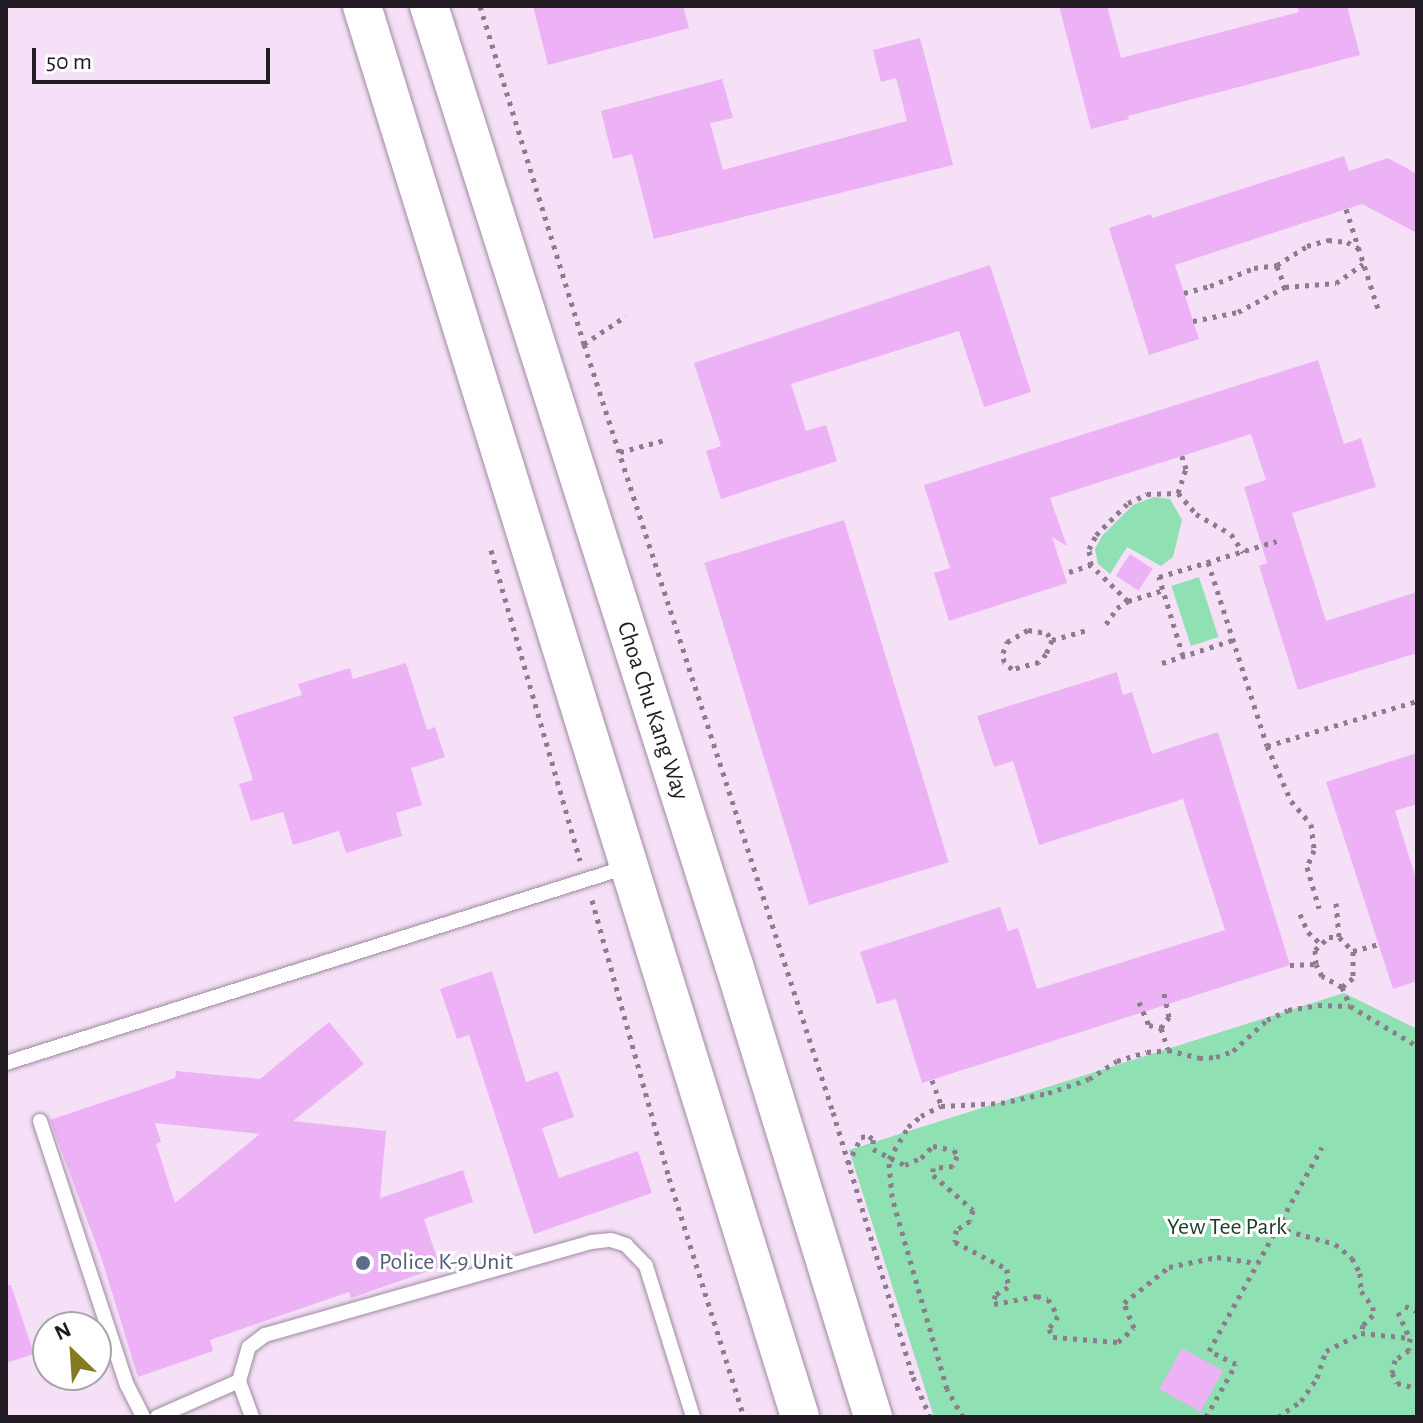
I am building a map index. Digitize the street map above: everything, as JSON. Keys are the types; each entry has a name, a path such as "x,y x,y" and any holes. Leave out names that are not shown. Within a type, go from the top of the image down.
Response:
{"main road":[{"path":"362,6 800,1417"},
{"name":"Choa Chu Kang Way","path":"429,6 734,965 873,1417"}],"lane":[{"path":"6,1063 627,866"},
{"path":"40,1121 127,1385 143,1417"},
{"path":"252,1417 239,1381 249,1347 265,1335 591,1242 611,1240 626,1245 646,1266 693,1417"},
{"path":"157,1417 239,1381"}],"path":[{"path":"480,6 584,344 913,1377 930,1417"},
{"path":"1346,209 1379,312"},
{"path":"1184,293 1254,268 1277,265 1307,246 1328,240 1347,242 1358,248"},
{"path":"1193,321 1238,312 1285,287 1336,283 1363,264"},
{"path":"1277,265 1285,287"},
{"path":"584,344 626,316"},
{"path":"620,452 665,440"},
{"path":"1178,493 1186,469 1182,456"},
{"path":"1178,493 1196,514 1231,534 1243,552"},
{"path":"1128,601 1091,565 1089,549 1096,535 1128,503 1147,494 1178,493"},
{"path":"1183,656 1159,577 1277,541"},
{"path":"491,549 669,1178 744,1417"},
{"path":"1208,562 1267,746 1291,801 1311,824 1314,850 1307,867 1319,908"},
{"path":"1069,572 1091,565"},
{"path":"1106,624 1117,608 1128,601 1163,590"},
{"path":"1052,640 1047,633 1039,631 1016,634 1007,642 1004,662 1012,669 1039,662 1052,640 1087,630"},
{"path":"1162,663 1233,640"},
{"path":"1267,746 1417,701"},
{"path":"1336,903 1339,937 1353,951 1353,978 1342,987"},
{"path":"1300,914 1308,932 1320,943"},
{"path":"1339,937 1329,937 1320,943 1315,950 1316,964 1322,976 1342,987 1350,1006"},
{"path":"1353,951 1379,944"},
{"path":"1290,965 1316,964"},
{"path":"1161,1028 1169,1017 1164,994"},
{"path":"1139,1002 1149,1025 1161,1028"},
{"path":"963,1417 947,1389 892,1197 889,1159 908,1127 941,1106 1001,1103 1048,1093 1089,1079 1117,1061 1168,1050 1199,1058 1216,1057 1233,1051 1267,1020 1288,1010 1318,1005 1350,1006 1417,1046"},
{"path":"1161,1028 1168,1050"},
{"path":"932,1080 941,1106"},
{"path":"847,1164 861,1137 873,1139 873,1149 905,1165 921,1158 933,1146 954,1150 957,1156 953,1166 933,1168 933,1175 973,1210 970,1221 956,1230 955,1242 1007,1269 1008,1287 995,1295 994,1304 1037,1296 1048,1299 1058,1316 1049,1329 1053,1337 1118,1342 1134,1328 1124,1303 1169,1267 1217,1257 1257,1263"},
{"path":"1206,1417 1236,1364 1209,1351 1322,1147"},
{"path":"1277,1228 1335,1244 1352,1258 1360,1273 1361,1291 1373,1307 1373,1315 1361,1333 1326,1351 1317,1378 1301,1401 1278,1417"},
{"path":"1405,1306 1417,1311"},
{"path":"1398,1312 1410,1338 1409,1350 1395,1360 1392,1373 1397,1383 1417,1388"},
{"path":"1361,1333 1410,1338"}],"green space":[{"path":"1154,497 1170,499 1182,520 1173,557 1161,566 1127,547 1110,574 1098,564 1095,549 1102,536 1133,505"},
{"path":"1199,577 1218,637 1191,646 1171,586"},
{"name":"Yew Tee Park","path":"1344,993 1417,1029 1417,1417 934,1417 849,1150"}],"building":[{"path":"533,6 683,6 689,28 548,65"},
{"path":"1059,6 1107,6 1121,58 1299,12 1297,6 1347,6 1360,55 1128,116 1129,119 1091,129"},
{"path":"920,38 953,165 654,239 632,154 613,159 601,111 722,79 733,118 710,123 723,170 907,121 896,78 881,82 873,50"},
{"path":"1344,156 1349,171 1388,158 1417,174 1417,233 1362,204 1175,265 1199,339 1149,355 1109,228 1151,214 1152,218"},
{"path":"990,265 1031,392 984,407 959,331 791,384 806,431 826,425 837,461 721,499 706,451 721,446 694,363"},
{"path":"1318,360 1344,444 1361,438 1376,487 1292,513 1326,621 1417,592 1417,653 1298,690 1259,566 1267,563 1244,487 1266,480 1251,434 1050,498 1067,546 1052,537 1067,583 949,621 934,573 950,568 924,485"},
{"path":"844,520 949,862 809,905 704,563"},
{"path":"1130,554 1153,569 1138,591 1116,576"},
{"path":"406,663 427,730 435,727 445,757 411,768 422,805 396,813 402,836 346,853 339,831 293,845 283,812 251,821 239,784 253,780 233,717 302,695 298,684 350,668 353,679"},
{"path":"1117,672 1123,695 1132,692 1152,754 1218,732 1290,965 922,1083 896,999 877,1004 860,952 1000,907 1008,931 1018,928 1037,989 1225,930 1183,799 1039,845 1013,761 994,767 977,716"},
{"path":"1417,753 1417,804 1395,811 1417,882 1417,981 1393,989 1326,782"},
{"path":"492,971 526,1082 558,1071 574,1117 542,1128 559,1178 638,1151 652,1193 534,1234 469,1035 457,1039 440,989"},
{"path":"329,1022 364,1064 293,1121 386,1131 380,1198 463,1170 473,1202 424,1219 440,1267 351,1298 349,1292 210,1340 213,1351 138,1377 102,1260 50,1120 175,1078 176,1071 260,1079","holes":["155,1123 260,1134 175,1203 156,1144 161,1142"]},
{"path":"6,1285 11,1285 32,1355 6,1363"},
{"path":"1182,1348 1223,1371 1200,1412 1159,1389"}],"place":[{"name":"Police K-9 Unit","path":"363,1263"}]}
